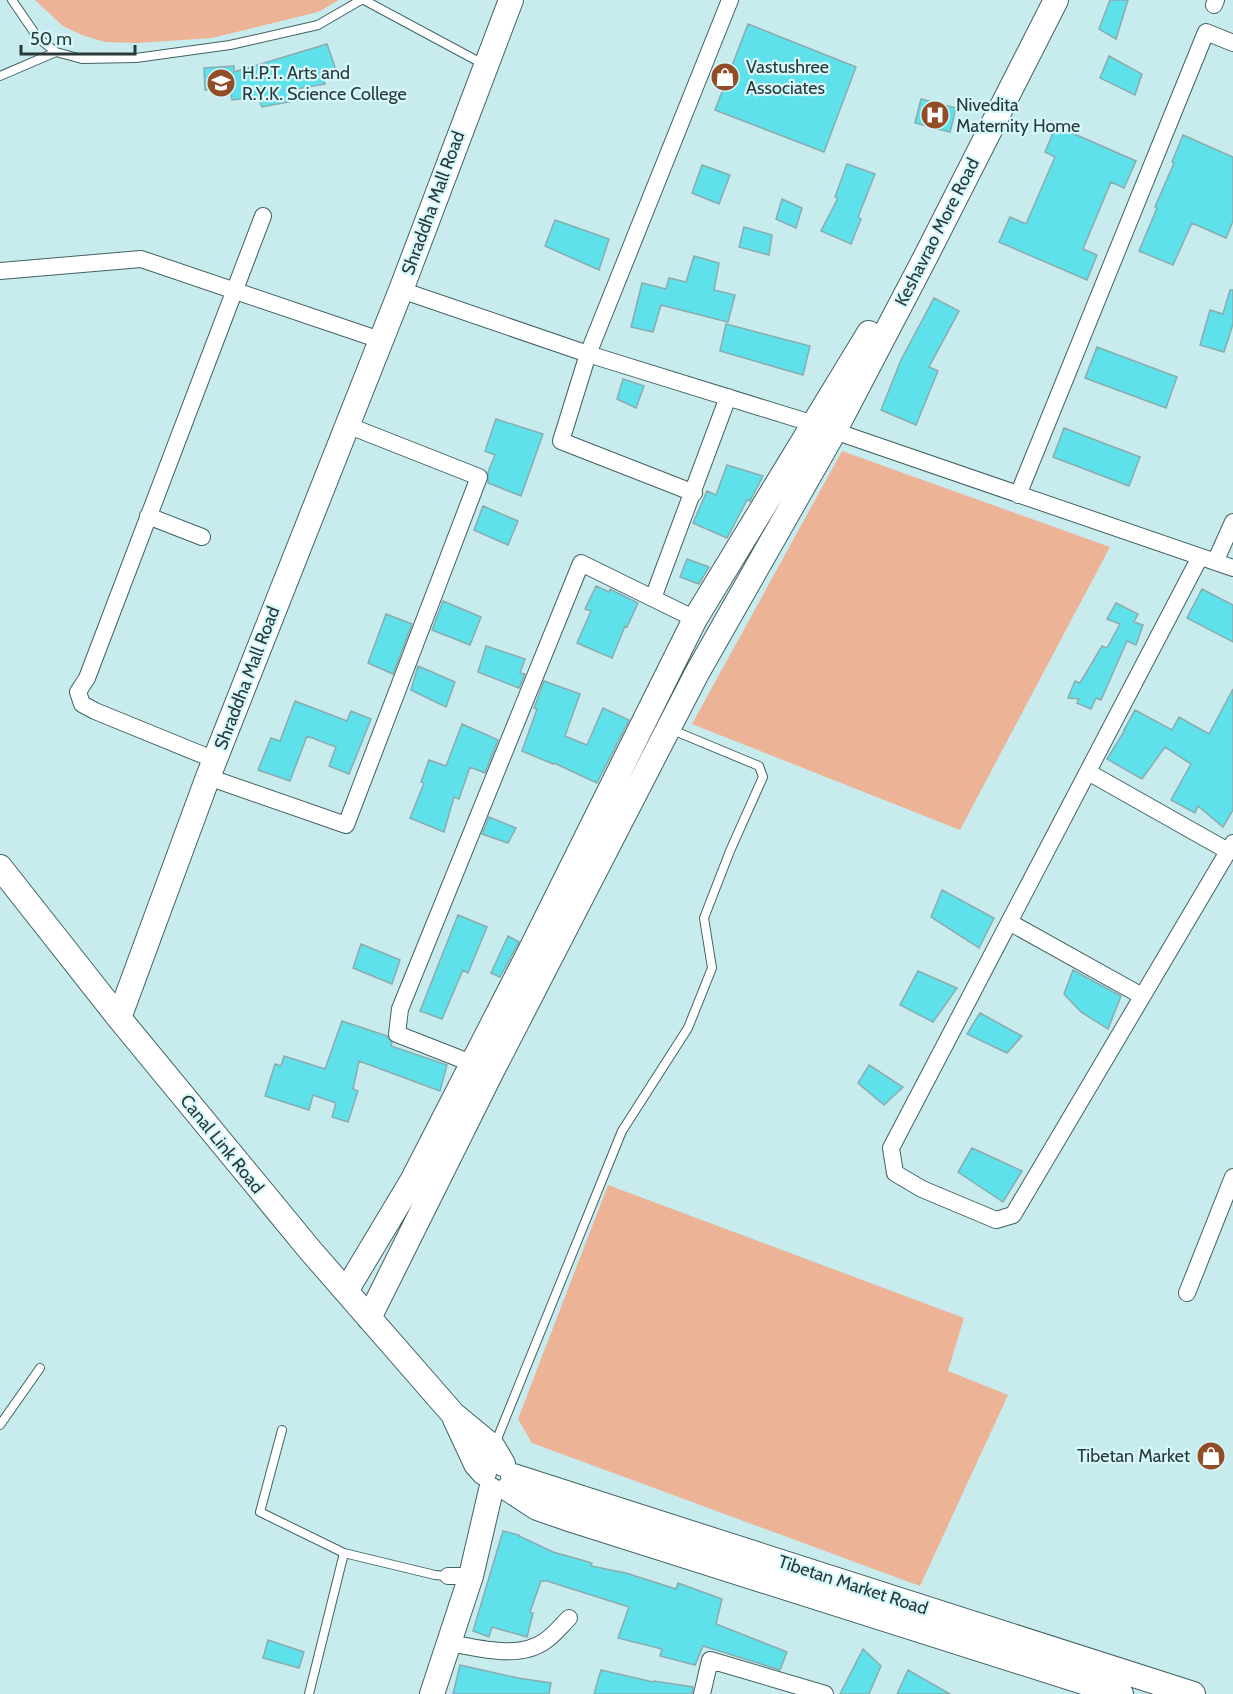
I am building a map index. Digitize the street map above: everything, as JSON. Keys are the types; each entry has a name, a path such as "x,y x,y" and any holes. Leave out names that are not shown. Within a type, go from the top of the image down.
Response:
{"street":[{"name":"Shraddha Mall Road","path":"119,1018 211,769 401,290 511,0"},
{"path":"694,493 561,441 588,354 730,0"},
{"path":"369,1318 497,1061 900,281 1041,0"},
{"name":"Keshavrao More Road","path":"824,428 926,256 1056,0"},
{"path":"1018,495 1206,32 1233,43"},
{"path":"263,216 87,678 78,692 82,704 211,769 346,825 479,477 346,425"},
{"path":"0,270 141,258 380,340"},
{"name":"Shraddha Mall Road","path":"401,290 588,354 824,428 1233,568"},
{"path":"653,598 728,397"},
{"path":"346,1291 412,1181 529,953 695,619 824,428"},
{"path":"148,516 202,537"},
{"path":"1088,772 1231,847 1013,1215 996,1220 922,1189 895,1173 891,1148 1088,772 1208,559 1233,522"},
{"path":"471,1063 397,1034 400,1009 581,562 695,619"},
{"name":"Canal Link Road","path":"0,867 119,1018 310,1250 453,1414 499,1473"},
{"path":"1009,922 1142,996"},
{"path":"1187,1293 1233,1177"},
{"path":"432,1694 449,1643 459,1576 499,1473"},
{"name":"Tibetan Market Road","path":"499,1473 537,1508 1121,1694"},
{"name":"Tibetan Market Road","path":"499,1473 1193,1694"},
{"path":"449,1643 506,1652 525,1649 544,1642 568,1618"},
{"path":"702,1694 710,1660 825,1694"}],"lane":[{"path":"12,0 38,38 56,52 82,59 136,58 230,45 318,25 363,0 485,65"},
{"path":"0,76 56,52"},
{"path":"499,1473 622,1131 688,1028 712,968 704,918 730,851 763,777 759,766 669,728"},
{"path":"0,1425 40,1368"},
{"path":"282,1430 260,1512 344,1553 435,1575 459,1576"},
{"path":"309,1694 344,1553"}],"shaded area":[{"path":"35,0 339,0 318,12 212,38 138,43 105,42 82,35 63,26"},
{"path":"842,451 1110,547 960,830 692,724"},
{"path":"608,1185 964,1318 948,1371 1008,1395 920,1586 532,1443 518,1419"}],"building":[{"path":"1110,0 1128,0 1116,39 1099,29"},
{"path":"748,24 856,67 824,152 715,110"},
{"path":"327,44 336,70 322,75 325,84 292,90 294,101 262,107 258,97 232,100 230,88 205,90 204,68 234,66 234,72"},
{"path":"1109,56 1142,74 1135,95 1100,78"},
{"path":"921,99 956,108 950,132 915,123"},
{"path":"1056,126 1136,161 1124,188 1111,182 1083,249 1097,255 1087,280 999,242 1010,217 1026,224 1055,157 1045,152"},
{"path":"1183,135 1233,157 1233,221 1226,238 1192,223 1173,265 1139,251"},
{"path":"847,164 875,174 858,217 861,219 851,244 821,231 838,198 835,197"},
{"path":"702,165 730,175 719,204 692,193"},
{"path":"782,199 802,208 796,228 776,219"},
{"path":"555,220 609,239 599,270 545,246"},
{"path":"744,227 772,235 769,255 739,247"},
{"path":"694,256 719,263 714,290 735,295 728,322 661,305 653,332 631,327 642,283 666,289 669,278 686,282"},
{"path":"1230,290 1233,290 1233,324 1224,352 1200,345 1210,310 1223,314"},
{"path":"934,298 959,311 929,367 938,371 916,425 881,410 901,360"},
{"path":"726,324 810,346 803,375 720,351"},
{"path":"1097,347 1177,377 1166,408 1085,378"},
{"path":"623,379 644,386 636,408 617,399"},
{"path":"496,419 543,434 521,496 488,483 488,472 495,455 485,451"},
{"path":"1064,428 1140,457 1129,486 1053,457"},
{"path":"727,465 763,476 727,538 693,523 707,491 716,495"},
{"path":"483,506 518,521 508,545 474,530"},
{"path":"687,559 709,567 699,584 680,577"},
{"path":"596,586 609,592 610,589 638,603 627,627 625,626 612,658 577,643 591,611 585,609"},
{"path":"1202,589 1233,605 1233,642 1187,618"},
{"path":"443,601 481,617 470,645 432,630"},
{"path":"1116,603 1138,614 1134,622 1143,625 1136,645 1127,641 1101,700 1096,698 1091,709 1077,703 1079,699 1068,698 1075,681 1080,683 1102,646 1107,648 1120,624 1107,619"},
{"path":"386,614 412,624 393,674 368,663"},
{"path":"486,646 525,659 520,673 525,674 519,688 478,672"},
{"path":"418,666 455,682 446,707 411,690"},
{"path":"544,681 580,694 565,736 587,745 603,708 629,720 597,783 522,751"},
{"path":"1233,689 1233,810 1223,827 1198,806 1195,813 1171,800 1191,764 1165,747 1142,779 1107,759 1135,710 1172,730 1179,717 1209,734"},
{"path":"295,701 347,721 351,711 371,719 349,774 329,766 336,747 307,736 290,781 258,770 271,738 280,741"},
{"path":"462,724 498,740 485,773 470,767 459,799 454,797 444,832 410,818 424,783 421,782 429,760 446,766"},
{"path":"489,817 516,828 508,843 482,834"},
{"path":"942,890 994,918 979,948 931,917"},
{"path":"458,915 487,927 468,973 463,970 442,1019 420,1011"},
{"path":"508,936 519,942 500,977 491,973"},
{"path":"361,944 400,960 392,984 353,968"},
{"path":"1073,970 1121,996 1108,1029 1081,1012 1064,994"},
{"path":"918,971 957,988 933,1022 900,1005"},
{"path":"980,1013 1022,1036 1007,1053 967,1034"},
{"path":"342,1021 387,1036 392,1043 391,1046 447,1065 440,1091 359,1061 353,1089 358,1091 348,1122 332,1117 336,1103 313,1095 309,1110 265,1096 275,1064 281,1066 284,1056 325,1069"},
{"path":"869,1065 903,1087 884,1105 858,1083"},
{"path":"972,1148 1022,1171 1003,1202 958,1172"},
{"path":"503,1531 519,1535 553,1552 592,1563 591,1566 626,1573 676,1589 678,1583 722,1599 716,1624 787,1652 780,1670 703,1646 695,1665 660,1656 662,1649 618,1638 629,1607 547,1581 541,1581 530,1612 533,1613 527,1637 492,1627 489,1637 473,1631"},
{"path":"268,1640 304,1652 299,1668 263,1658"},
{"path":"863,1649 881,1666 869,1694 840,1694"},
{"path":"460,1665 551,1683 549,1694 453,1694"},
{"path":"601,1670 653,1682 693,1687 692,1694 594,1694"},
{"path":"908,1670 950,1694 897,1694"}],"place":[{"name":"Vastushree Associates","path":"725,77"},
{"name":"H.P.T. Arts and R.Y.K. Science College","path":"221,83"},
{"name":"Nivedita Maternity Home","path":"935,115"},
{"name":"Tibetan Market","path":"1211,1456"}]}
